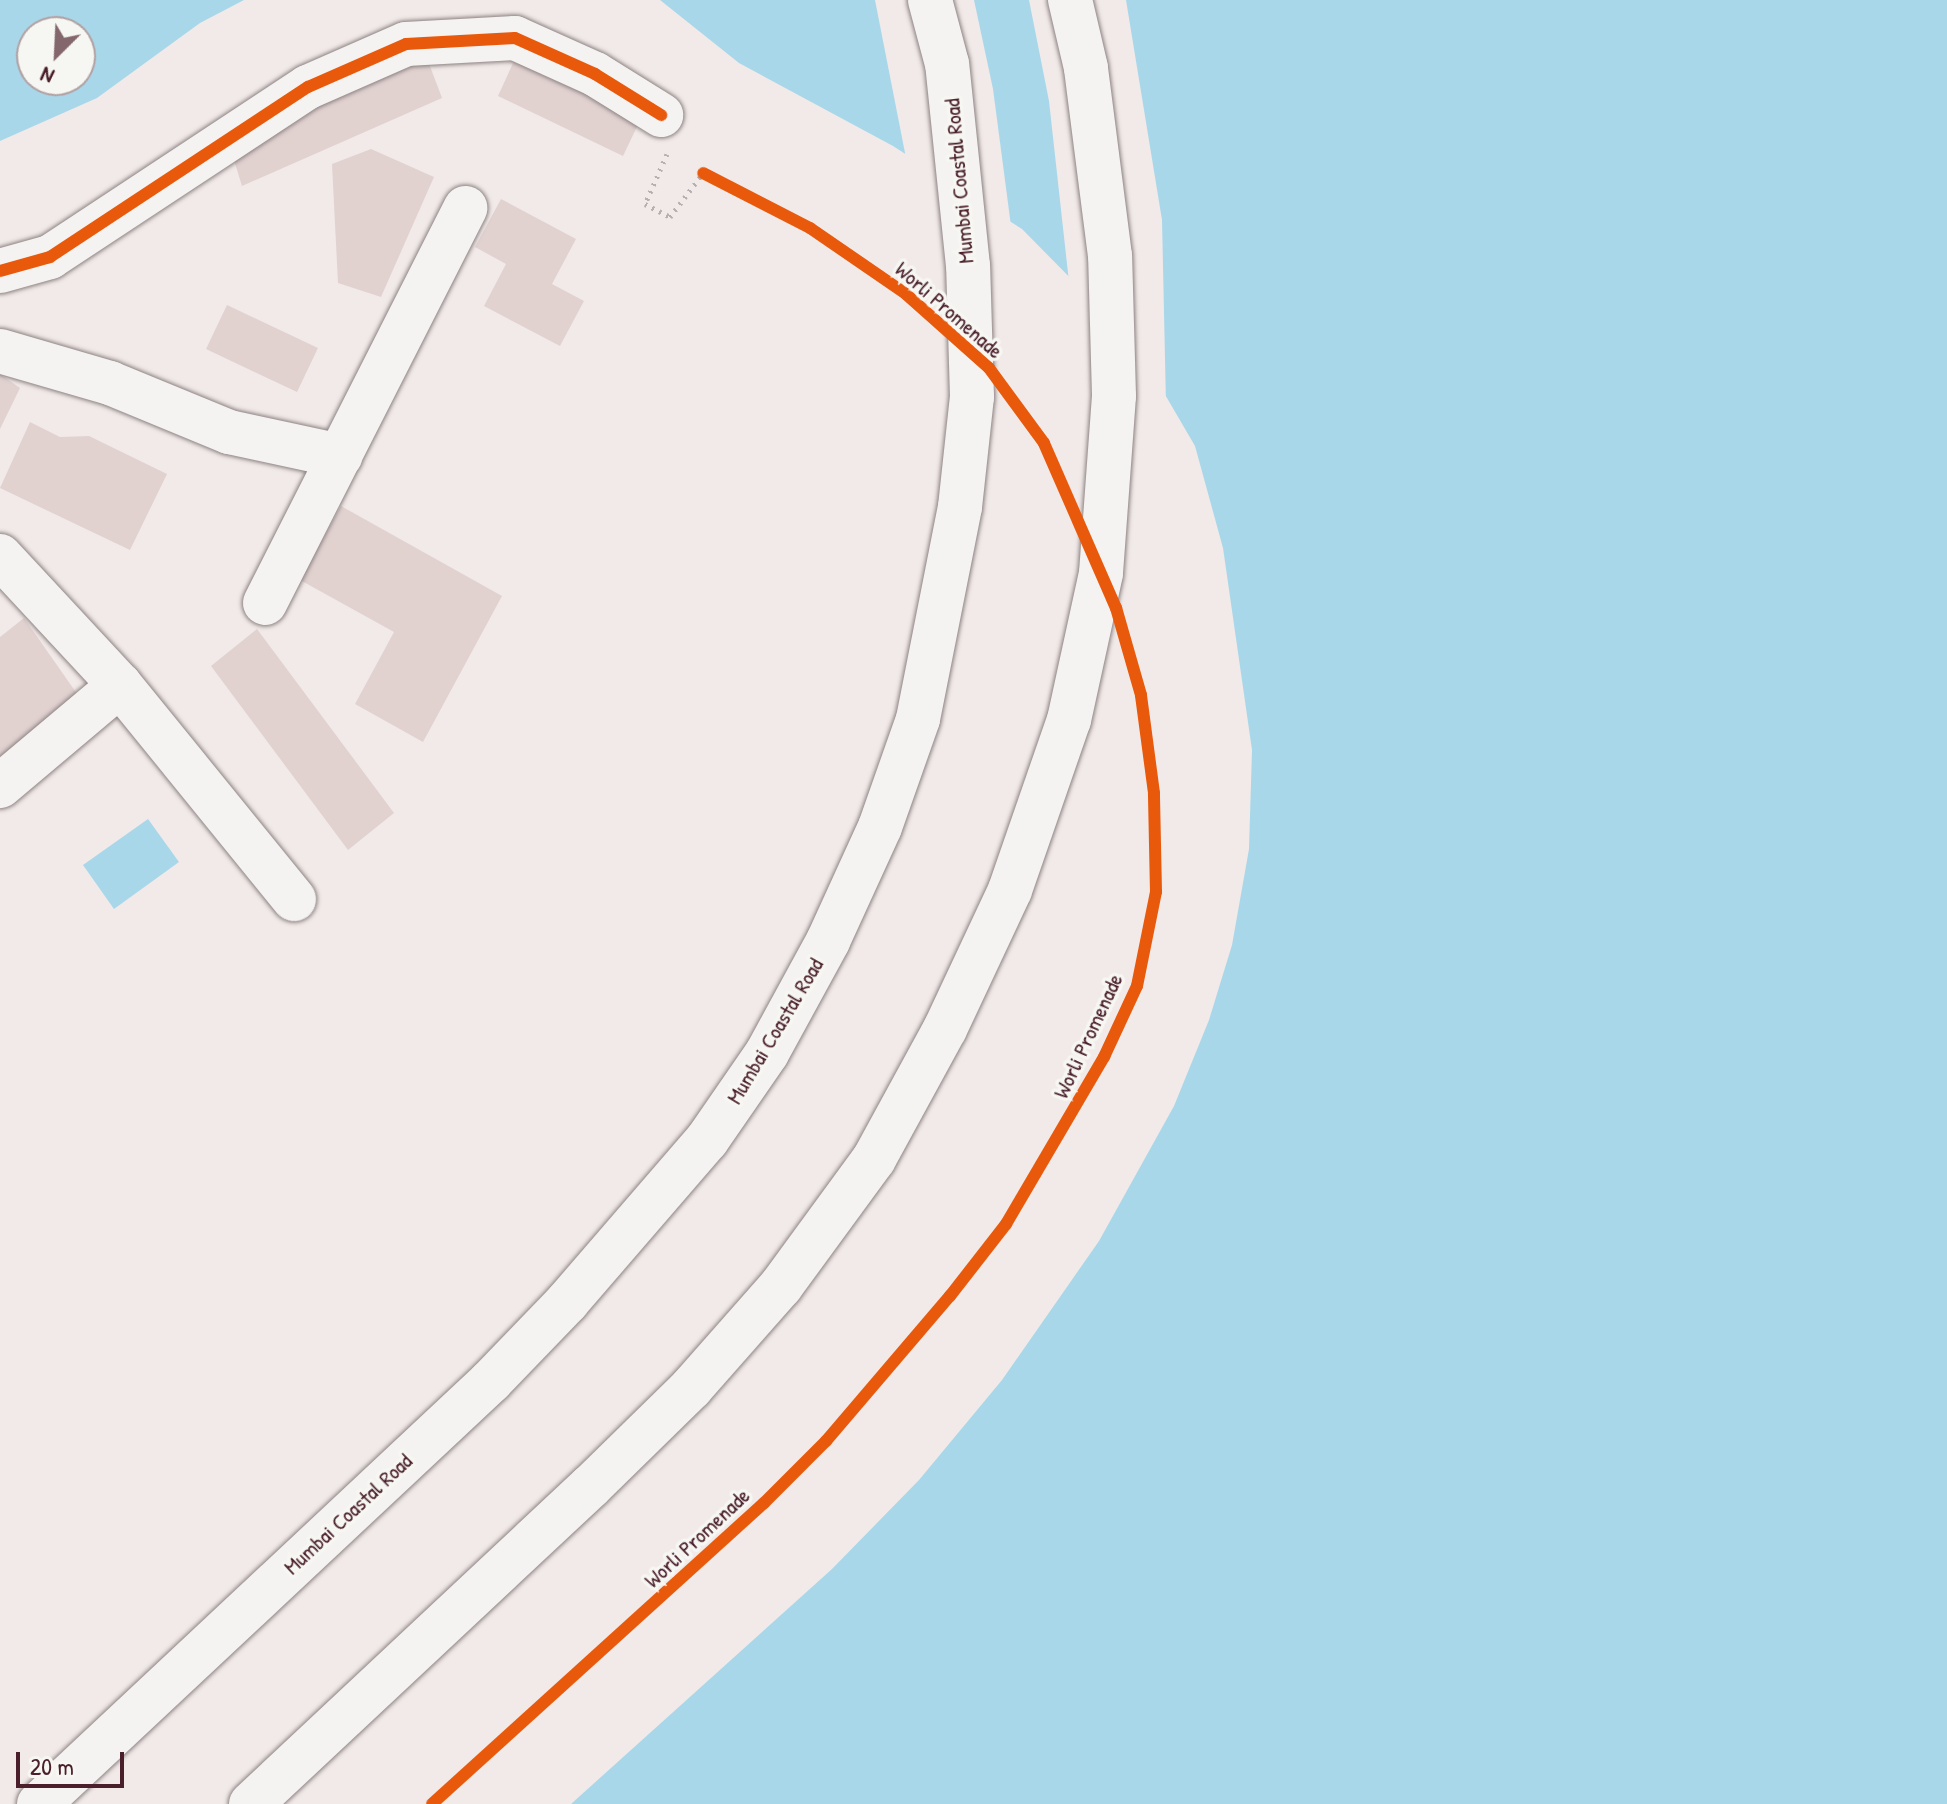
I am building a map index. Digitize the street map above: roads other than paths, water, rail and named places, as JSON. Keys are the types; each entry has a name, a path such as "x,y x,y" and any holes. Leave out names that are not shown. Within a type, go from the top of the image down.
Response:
{"main road":[{"name":"Mumbai Coastal Road","path":"39,1804 491,1381 567,1302 707,1140 767,1053 828,941 880,827 918,719 947,593 972,397 959,150 947,64 930,0"},
{"path":"251,1804 680,1399 781,1286 874,1159 945,1029 1010,890 1069,720 1101,573 1113,411 1110,256 1086,68 1070,0"},
{"path":"0,271 50,257 308,87 406,44 515,38 595,74 661,115"},
{"path":"265,603 465,208"},
{"path":"0,351 110,383 229,432 340,456"},
{"path":"9,583 120,685 294,899"},
{"path":"0,786 120,685"}],"water":[{"path":"0,0 244,0 200,23 97,98 0,141"},
{"path":"660,0 1947,0 1947,1804 571,1804 832,1569 919,1480 1002,1380 1099,1241 1174,1106 1209,1020 1232,945 1249,849 1252,750 1223,548 1195,446 1153,374 1093,301 1022,229 893,146 739,63"},
{"path":"148,819 179,862 114,909 83,865"}]}
